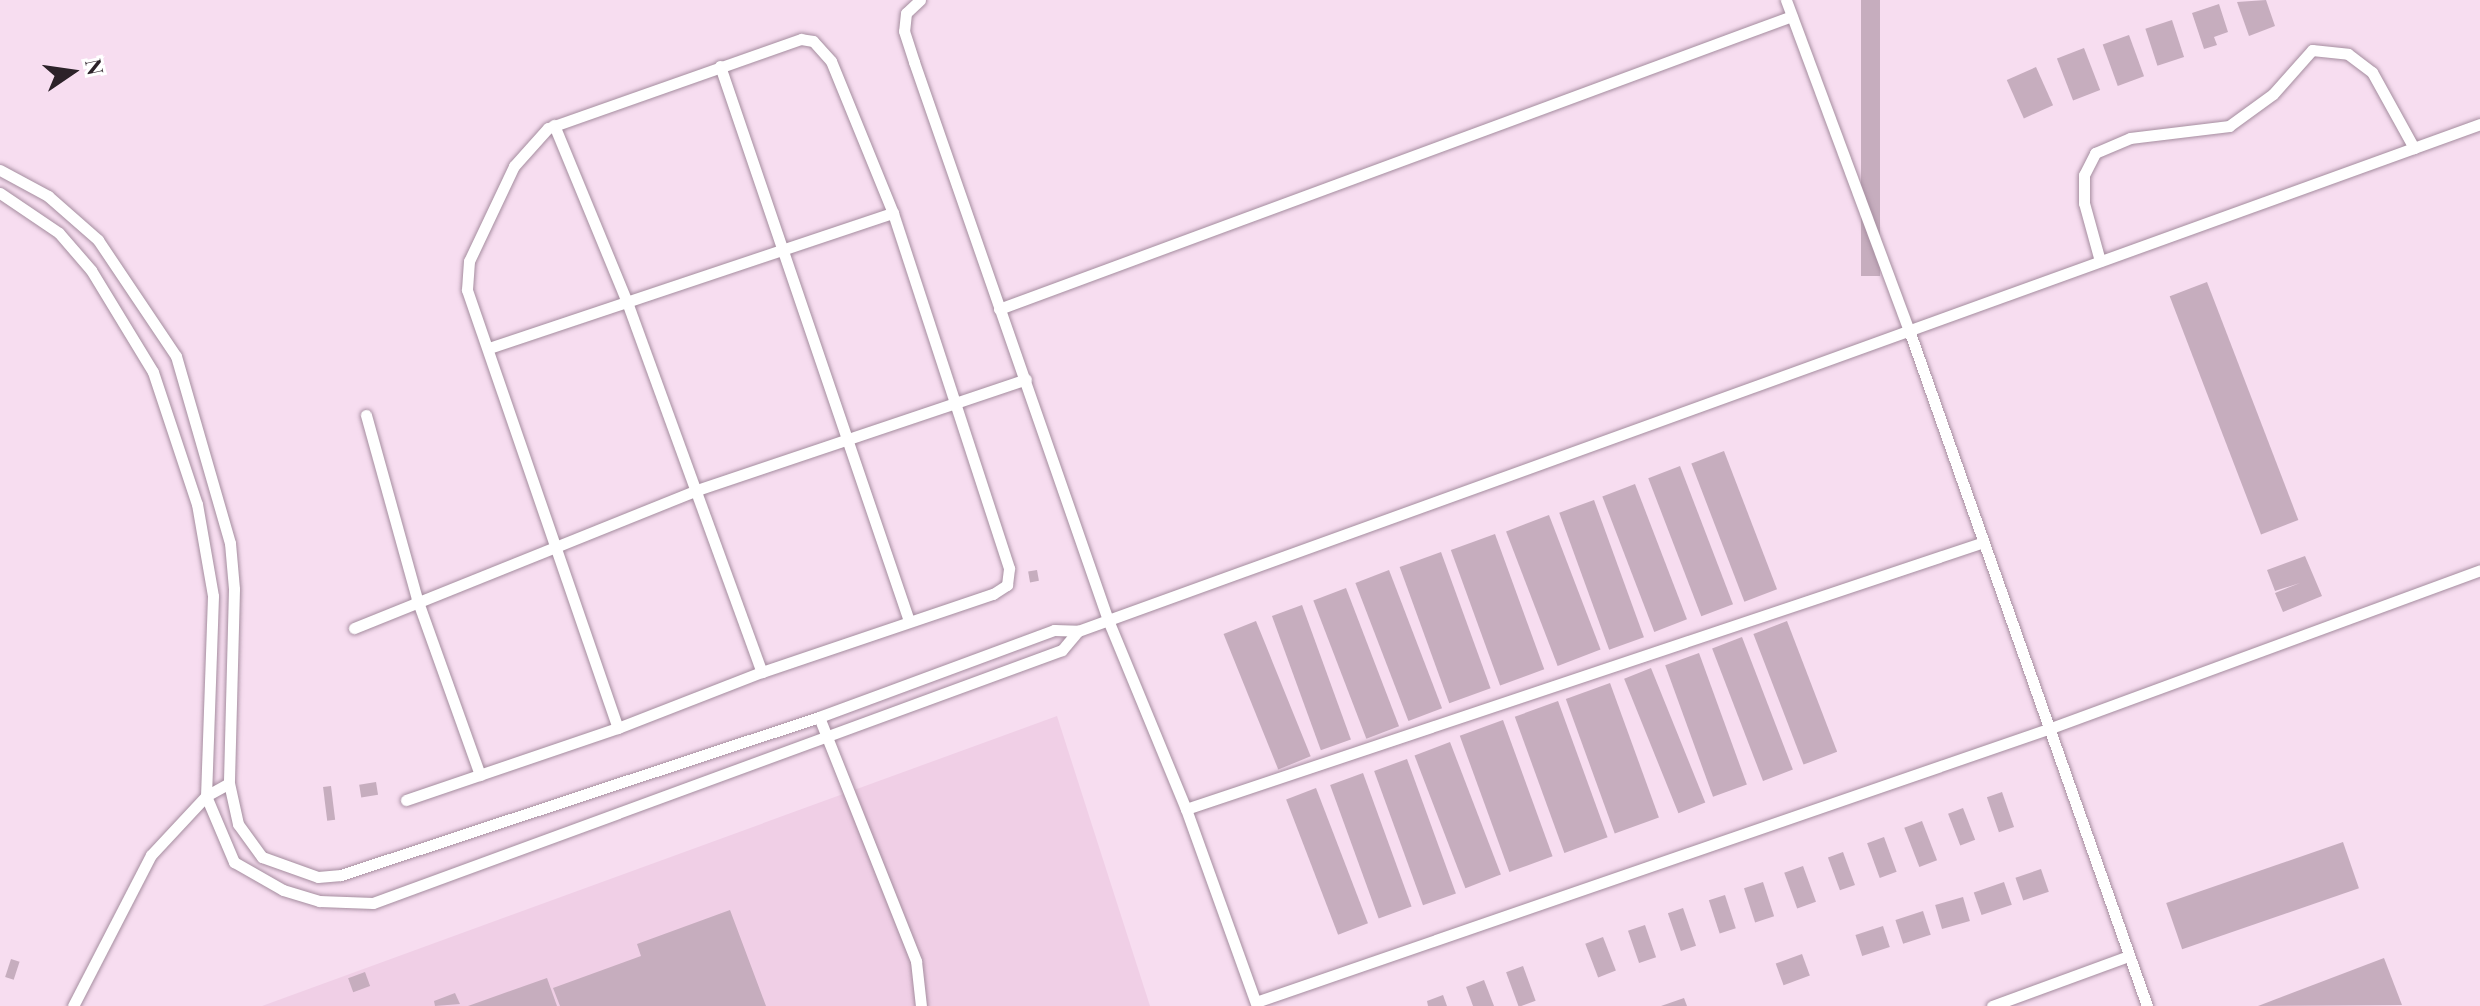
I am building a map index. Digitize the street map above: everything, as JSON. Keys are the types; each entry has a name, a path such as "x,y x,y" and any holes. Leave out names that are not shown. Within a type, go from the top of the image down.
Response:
{"lane":[{"path":"920,0 906,13 904,31 1108,620 1186,809 1256,1004 2051,728 2480,570"},
{"path":"1786,0 1909,330 2147,1006"},
{"path":"999,309 1792,16"},
{"path":"406,800 618,728 762,672 993,594 1007,585 1009,576 956,403 893,213 823,49 801,39 554,125 529,145 514,166 469,261 467,290 489,348 552,544 618,728"},
{"path":"2100,261 2084,203 2084,175 2095,153 2130,138 2229,126 2273,94 2312,50 2348,54 2372,72 2414,148"},
{"path":"720,66 780,252 909,621"},
{"path":"0,170 48,196 98,240 161,327 182,371 230,543 234,589 229,783 238,824 251,849 296,872 341,875 819,717 1054,630 1078,631 2480,124"},
{"path":"554,125 627,302 762,672"},
{"path":"0,193 59,233 91,270 153,372 172,421 197,504 213,596 206,796 223,844 250,875 319,901 373,903 1062,650 1078,631"},
{"path":"489,348 893,213"},
{"path":"354,628 552,544 697,490 1026,379"},
{"path":"366,415 417,599 480,775"},
{"path":"1186,809 1984,542"},
{"path":"819,717 916,961 921,1006"},
{"path":"73,1006 151,855 206,796 229,783"},
{"path":"1992,1006 2129,956"}],"shaded area":[{"path":"1057,716 1150,1006 262,1006"}],"building":[{"path":"1861,0 1880,0 1880,276 1861,276"},
{"path":"2266,0 2275,26 2249,36 2237,2"},
{"path":"2219,4 2228,32 2214,37 2217,45 2204,49 2192,13"},
{"path":"2172,20 2184,57 2157,66 2145,29"},
{"path":"2129,35 2144,76 2118,86 2103,45"},
{"path":"2084,48 2100,90 2073,100 2057,58"},
{"path":"2036,67 2053,105 2024,118 2007,80"},
{"path":"2207,282 2298,520 2261,534 2170,296"},
{"path":"1724,451 1777,589 1744,602 1691,464"},
{"path":"1680,466 1733,604 1701,616 1648,478"},
{"path":"1635,484 1687,619 1654,632 1602,497"},
{"path":"1594,500 1644,637 1609,650 1559,513"},
{"path":"1549,515 1601,649 1558,666 1506,531"},
{"path":"1495,534 1544,669 1500,685 1451,550"},
{"path":"1441,552 1491,688 1449,703 1400,567"},
{"path":"2305,556 2322,596 2283,612 2275,593 2300,583 2275,591 2267,570"},
{"path":"1037,570 1039,581 1030,582 1028,572"},
{"path":"1389,570 1442,708 1408,721 1355,583"},
{"path":"1346,588 1399,726 1366,739 1313,601"},
{"path":"1302,605 1351,739 1321,750 1272,616"},
{"path":"1256,621 1311,756 1278,769 1224,634"},
{"path":"1787,621 1837,752 1804,765 1753,634"},
{"path":"1742,637 1793,770 1763,781 1712,648"},
{"path":"1699,653 1747,785 1713,797 1665,665"},
{"path":"1651,668 1705,802 1678,813 1624,679"},
{"path":"1610,683 1659,817 1615,833 1566,699"},
{"path":"1558,701 1608,837 1564,853 1515,717"},
{"path":"1503,720 1553,856 1509,872 1460,736"},
{"path":"1450,742 1501,875 1465,888 1415,756"},
{"path":"1407,759 1456,893 1423,905 1374,771"},
{"path":"1363,773 1412,906 1379,918 1330,785"},
{"path":"376,782 378,795 361,797 359,785"},
{"path":"331,786 335,820 327,821 323,787"},
{"path":"1316,788 1368,923 1338,935 1286,799"},
{"path":"2002,792 2014,827 1999,832 1987,797"},
{"path":"1963,808 1975,840 1960,845 1948,814"},
{"path":"1922,821 1937,860 1919,867 1904,828"},
{"path":"1884,837 1897,872 1880,878 1867,843"},
{"path":"2343,842 2359,888 2182,949 2166,903"},
{"path":"1843,852 1855,885 1840,890 1828,857"},
{"path":"1803,866 1816,902 1797,909 1784,873"},
{"path":"2041,869 2049,892 2023,900 2015,878"},
{"path":"1763,882 1774,916 1755,922 1744,888"},
{"path":"2004,882 2012,905 1982,915 1974,892"},
{"path":"1725,895 1736,928 1720,934 1709,900"},
{"path":"1963,897 1970,921 1942,929 1935,905"},
{"path":"1683,908 1696,946 1681,951 1668,913"},
{"path":"730,910 766,1006 560,1006 553,988 641,956 637,944"},
{"path":"1923,911 1931,935 1903,944 1895,920"},
{"path":"1645,925 1656,957 1639,963 1628,931"},
{"path":"1883,926 1890,947 1862,956 1855,935"},
{"path":"1603,937 1616,971 1598,977 1585,944"},
{"path":"1802,954 1810,976 1784,985 1776,964"},
{"path":"2384,958 2402,1005 2258,1006"},
{"path":"11,959 20,962 14,980 5,977"},
{"path":"1523,966 1536,1001 1518,1006 1506,972"},
{"path":"365,972 370,986 353,992 348,978"},
{"path":"547,978 557,1006 468,1006"},
{"path":"1484,980 1494,1006 1473,1006 1466,987"},
{"path":"455,993 460,1004 435,1006 434,1001"},
{"path":"1443,995 1447,1006 1428,1006 1427,1001"},
{"path":"1684,998 1687,1006 1661,1006"}]}
